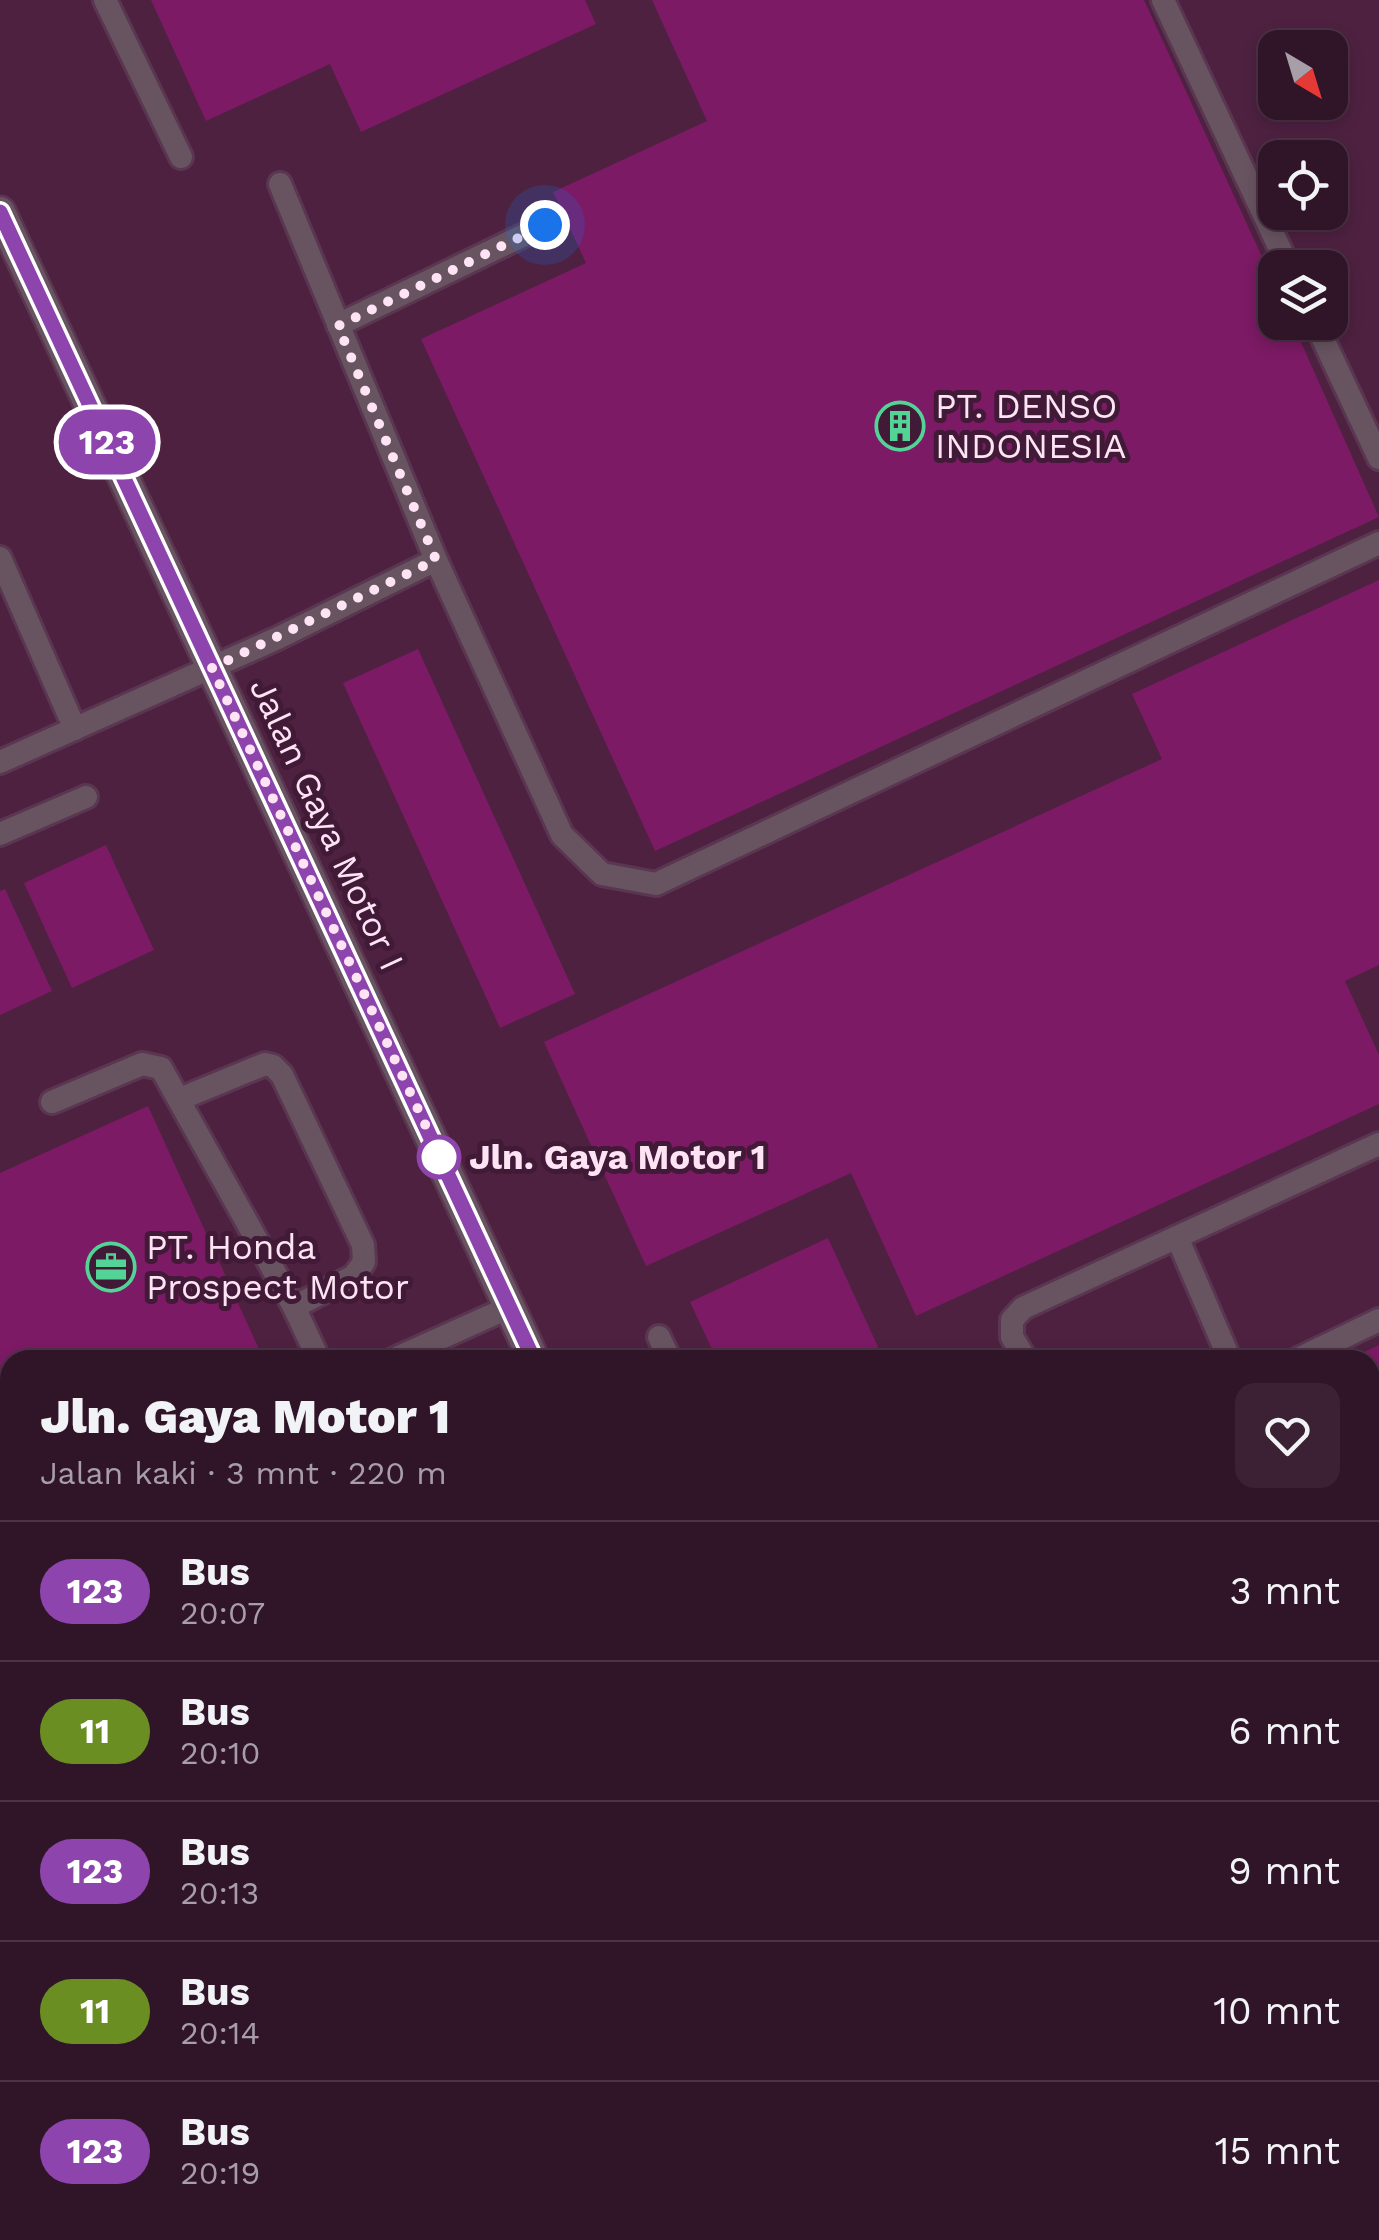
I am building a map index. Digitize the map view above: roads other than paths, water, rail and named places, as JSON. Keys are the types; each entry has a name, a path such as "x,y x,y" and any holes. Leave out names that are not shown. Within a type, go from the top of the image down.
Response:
{"street":[{"name":"Jalan Gaya Motor I","path":"0,212 529,1350"}],"lane":[{"path":"105,0 181,157"},
{"path":"1163,0 1281,250"},
{"path":"280,184 436,560 562,835 602,874 656,884 1379,544"},
{"path":"338,326 545,225"},
{"path":"1323,340 1379,458"},
{"path":"0,558 8,600 75,729"},
{"path":"0,762 212,668 436,560"},
{"path":"0,834 86,797"},
{"path":"52,1102 142,1064 161,1068 294,1307 313,1350"},
{"path":"180,1099 265,1064 282,1075 362,1245 364,1262 354,1276 294,1307"},
{"path":"1020,1350 1012,1337 1012,1320 1022,1308 1379,1144"},
{"path":"1177,1237 1226,1350"},
{"path":"414,1350 510,1307"},
{"path":"1317,1350 1379,1320"},
{"path":"659,1338 665,1350"}],"place":[{"name":"PT. DENSO INDONESIA","path":"900,426"},
{"name":"Jln. Gaya Motor 1","path":"439,1157"},
{"name":"PT. Honda Prospect Motor","path":"111,1267"}]}
